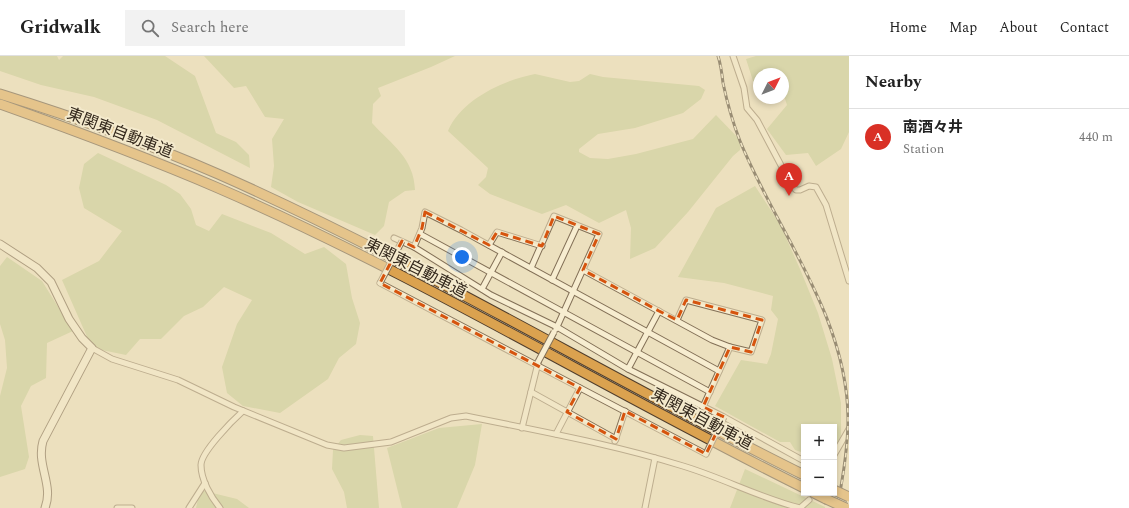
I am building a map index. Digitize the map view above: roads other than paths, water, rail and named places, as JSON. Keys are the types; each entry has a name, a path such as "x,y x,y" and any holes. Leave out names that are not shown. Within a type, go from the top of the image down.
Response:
{"highway":[{"name":"東関東自動車道","path":"0,94 91,123 150,146 219,175 288,207 378,250 693,418 801,473"},
{"name":"東関東自動車道","path":"0,104 141,156 218,188 320,236 445,299 708,440 801,486"},
{"path":"837,491 849,497"},
{"path":"812,497 826,499 846,508"}],"street":[{"path":"733,56 744,88 747,108 757,120 792,186 796,190 809,186 816,188 826,205 849,281"},
{"path":"414,247 422,228 424,212 502,252 719,371"},
{"path":"522,428 538,363 556,330 599,234 554,216 531,268"},
{"path":"552,280 578,226"},
{"path":"489,245 497,232 542,246"},
{"path":"420,234 710,392"},
{"path":"394,238 414,247 482,289 556,330 628,369 724,417 802,460"},
{"path":"402,241 380,283 538,363 580,388 706,454 724,417"},
{"path":"0,244 37,268 51,282 69,319 82,338 92,348 112,359 178,380 243,411 327,445 344,448 391,442 451,418 466,416 556,434 655,458 729,482 775,502 800,508 812,497"},
{"path":"482,289 502,252"},
{"path":"583,270 712,340 730,347 751,352 762,320 686,300 677,320"},
{"path":"628,369 659,311"},
{"path":"703,407 730,347"},
{"path":"45,508 48,491 40,452 43,441 92,348"},
{"path":"556,434 580,388"},
{"path":"531,392 616,439"},
{"path":"220,508 205,483 201,465 202,459 217,438 243,411"},
{"path":"613,447 625,411"},
{"path":"837,450 849,429"},
{"path":"645,508 655,458"},
{"path":"189,508 205,483"},
{"path":"117,508 132,508"}],"railway":[{"path":"718,56 726,98 740,141 755,175 808,275 836,344 845,380 848,418 845,463 837,508"}],"place":[{"name":"南酒々井","path":"789,196"}]}
